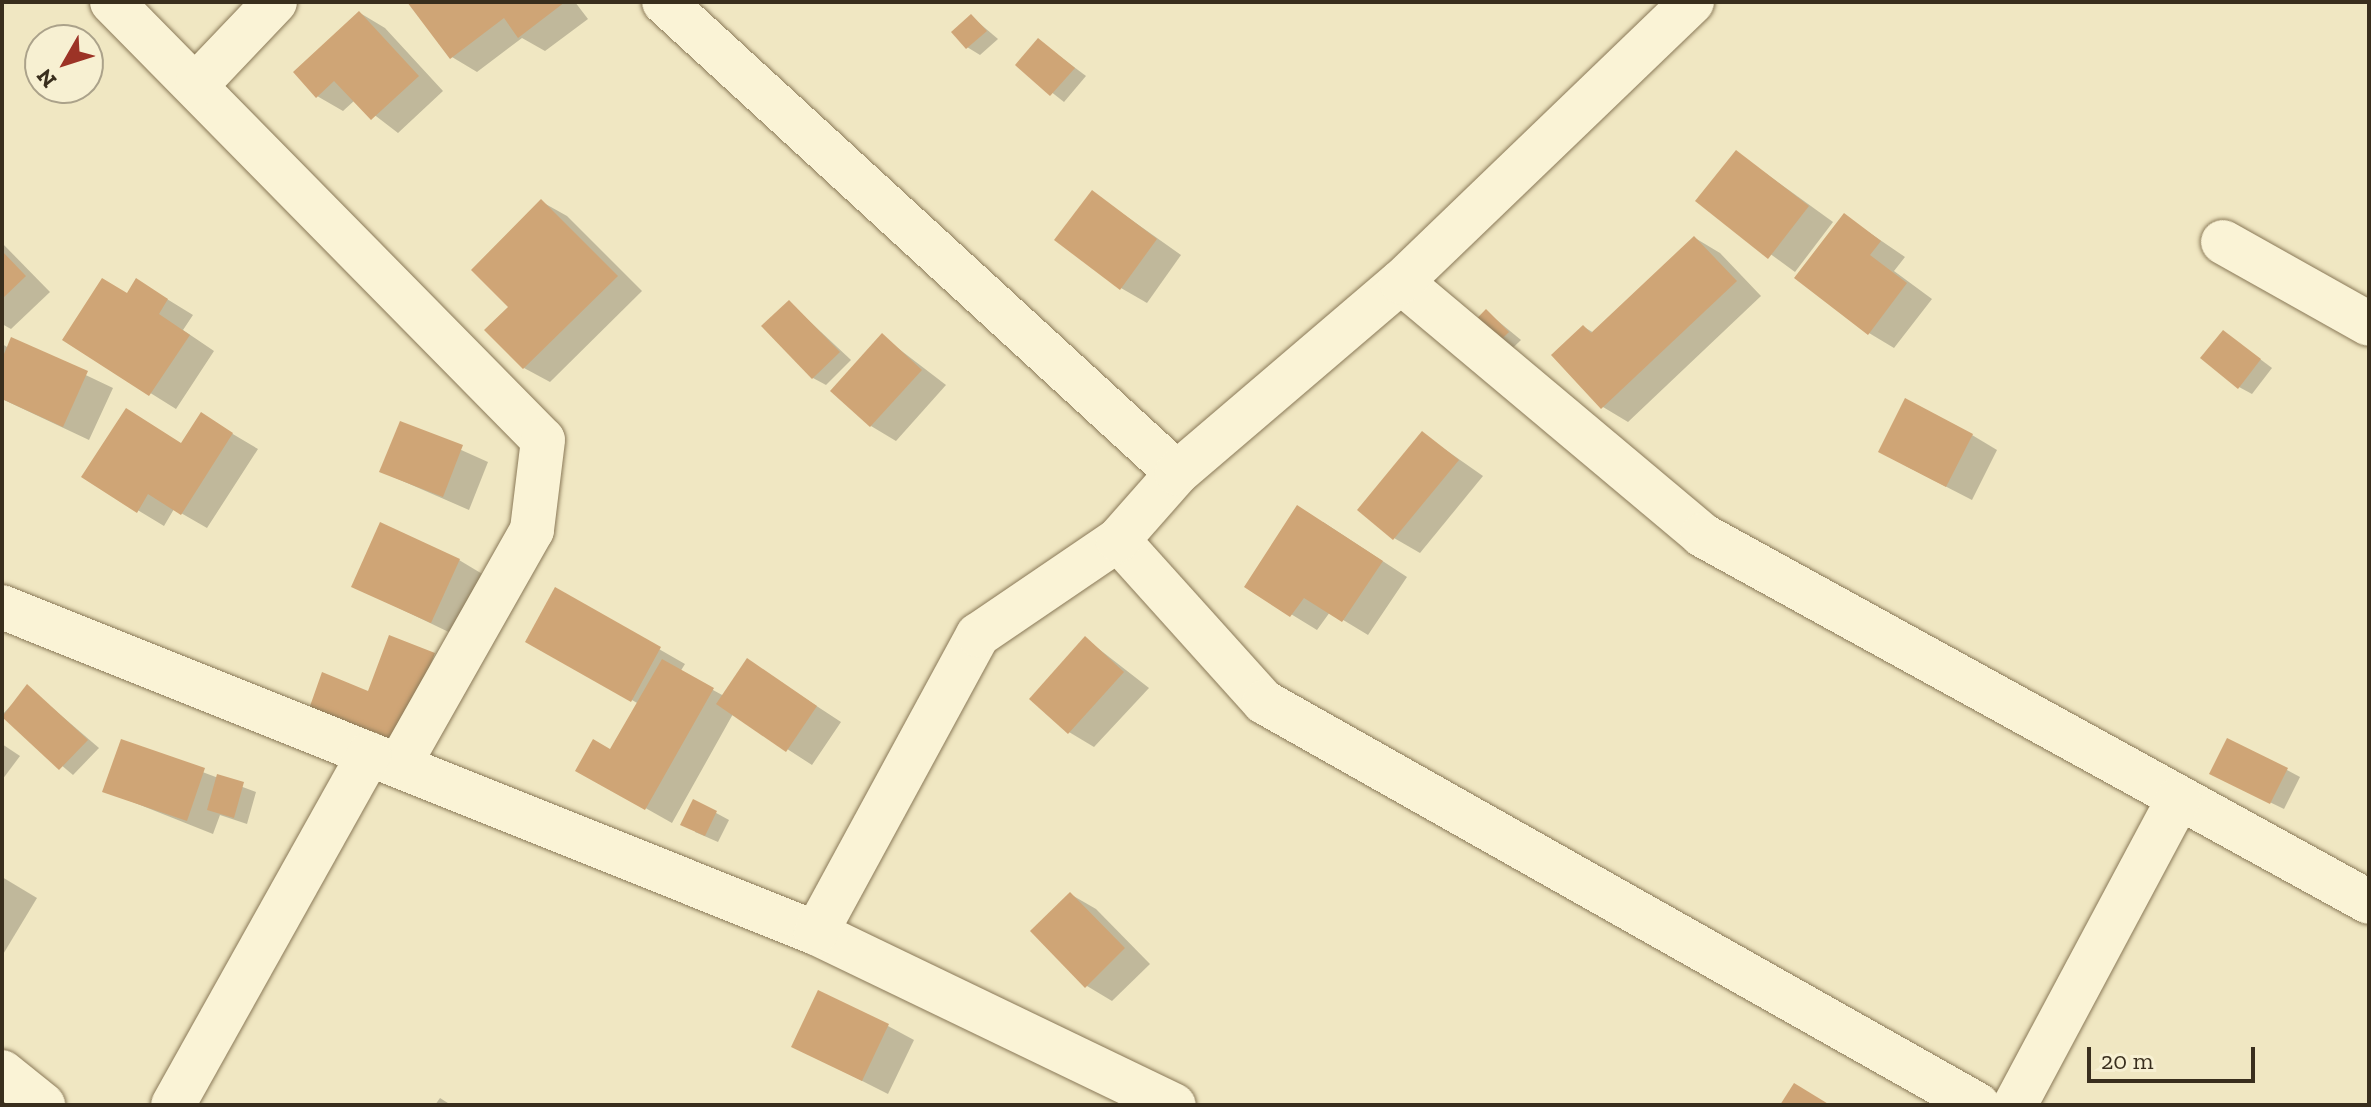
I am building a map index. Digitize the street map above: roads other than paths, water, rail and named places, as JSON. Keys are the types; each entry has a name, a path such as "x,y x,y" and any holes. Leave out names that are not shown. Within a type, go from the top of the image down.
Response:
{"street":[{"path":"112,2 197,84 543,440 532,530 385,758 173,1105"},
{"path":"197,84 275,2"},
{"path":"664,2 1177,473"},
{"path":"816,933 978,635 1118,540 1177,473 1401,282 1692,2"},
{"path":"2223,242 2369,324"},
{"path":"1401,282 1702,535 2369,902"},
{"path":"1118,540 1264,702 1978,1105"},
{"path":"2,607 816,933 1174,1105"},
{"path":"2015,1105 2179,798"},
{"path":"2,1072 43,1105"}]}
